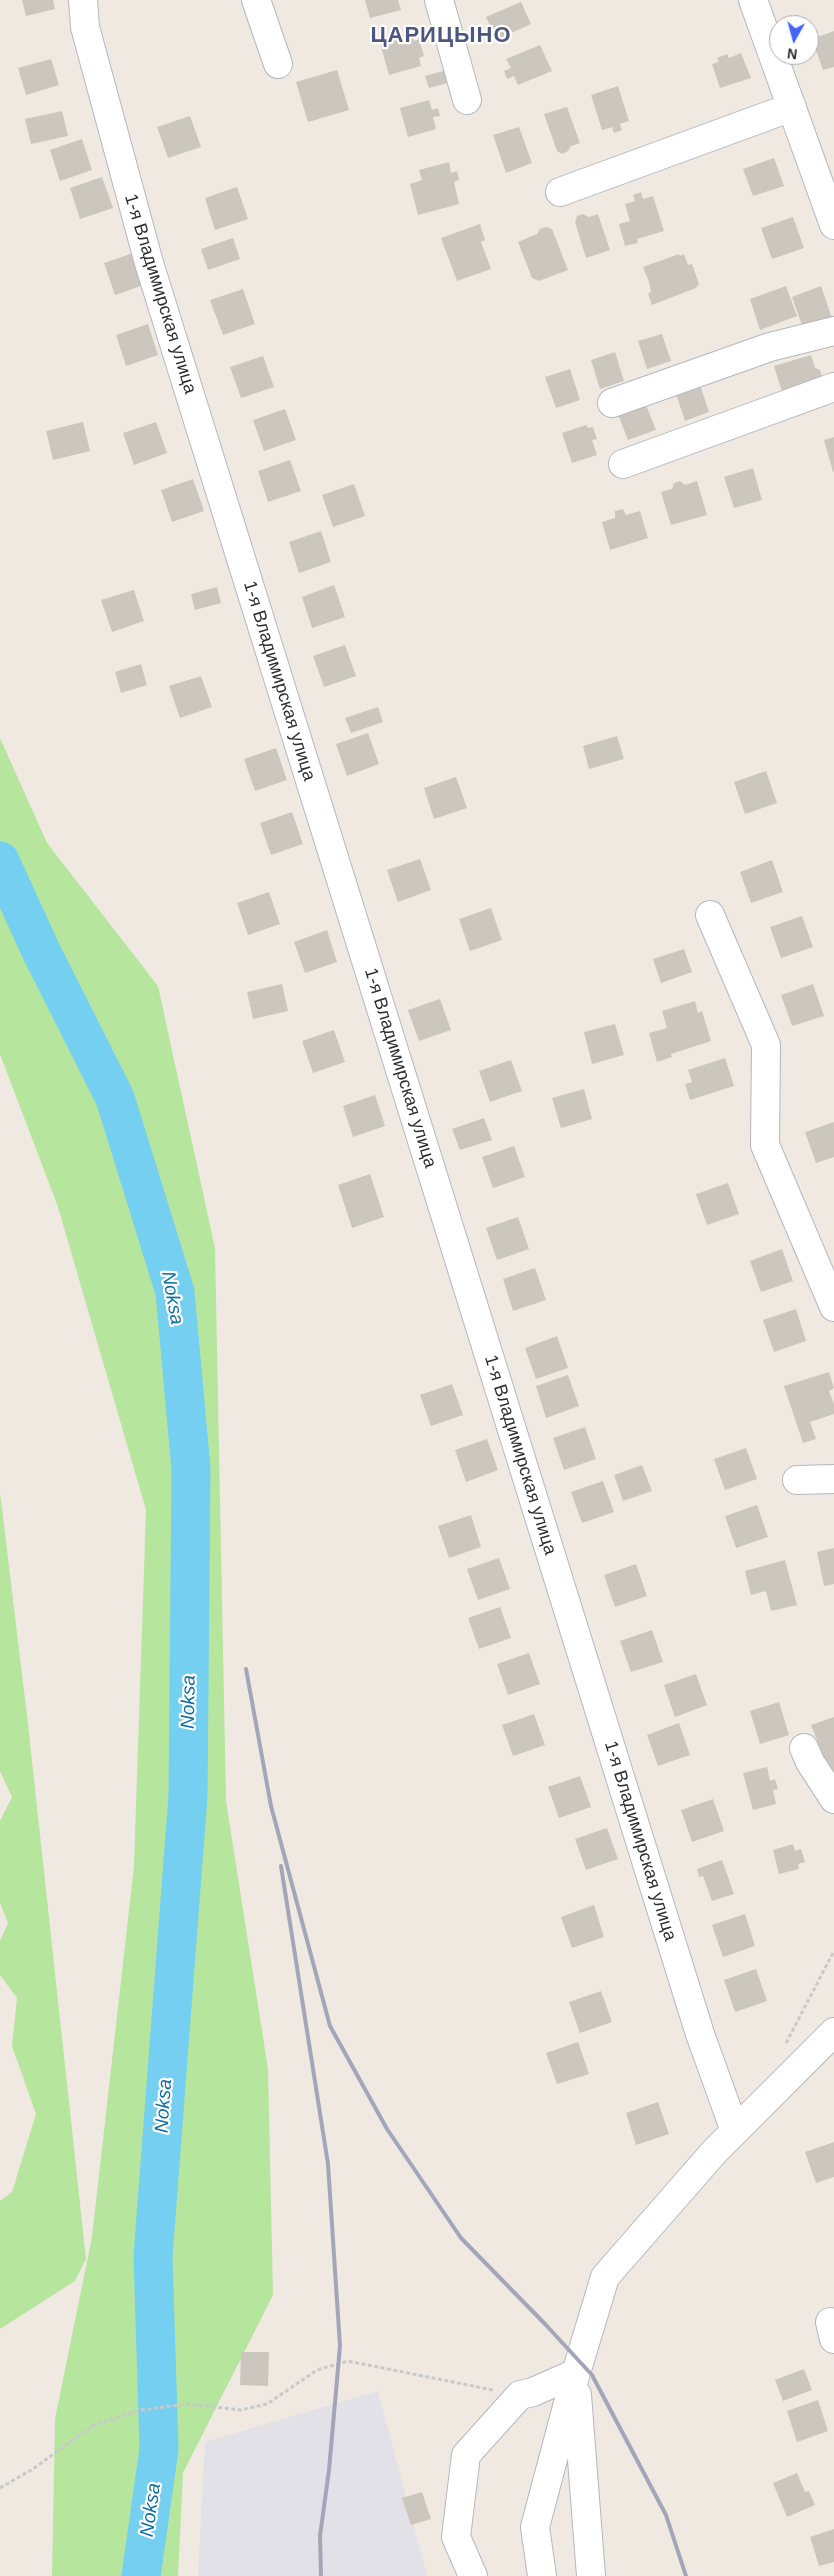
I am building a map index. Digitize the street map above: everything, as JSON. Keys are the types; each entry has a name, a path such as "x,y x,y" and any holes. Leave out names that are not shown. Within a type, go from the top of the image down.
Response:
{"street":[{"name":"1-я Владимирская улица","path":"82,0 85,27 152,273 697,2025 735,2131"},
{"path":"256,0 278,64"},
{"path":"439,0 467,100"},
{"path":"753,0 834,225"},
{"path":"560,192 792,107"},
{"path":"612,404 770,347 834,331"},
{"path":"623,464 834,387"},
{"path":"710,916 766,1045 766,1144 834,1308"},
{"path":"798,1480 834,1478"},
{"path":"804,1748 810,1762 834,1799"},
{"path":"542,2576 534,2527 576,2373 605,2277 735,2131 834,2032"},
{"path":"473,2576 456,2537 466,2455 520,2395 533,2392 576,2373"},
{"path":"576,2373 591,2576"}],"path":[{"path":"786,2044 834,1951"},
{"path":"0,2488 33,2469 92,2426 140,2410 186,2404 240,2410 267,2404 317,2370 348,2361 520,2395"}],"shaded area":[{"path":"378,2391 427,2576 198,2576 205,2442"}],"green space":[{"path":"0,738 47,843 158,986 215,1248 226,1801 268,2069 273,2295 183,2473 178,2576 52,2576 55,2419 92,2237 134,1866 146,1510 58,1207 0,1054"},
{"path":"0,1492 28,1724 86,2259 75,2281 0,2329 0,2201 12,2192 36,2114 12,2046 17,1998 0,1975 0,1941 8,1923 0,1903 0,1821 12,1797 0,1771"}],"building":[{"path":"22,0 53,0 55,9 26,16"},
{"path":"365,0 398,0 401,10 370,18"},
{"path":"521,2 531,24 496,40 490,38 488,32 490,26 486,17"},
{"path":"834,31 834,67 823,70 819,59 819,36"},
{"path":"412,34 414,41 419,39 424,56 419,58 421,66 389,75 380,43"},
{"path":"540,45 552,71 518,85 514,76 507,79 504,71 511,68 506,59"},
{"path":"741,53 751,78 720,88 712,64 719,62 717,58 727,54 729,58"},
{"path":"51,59 59,85 26,95 18,68"},
{"path":"451,69 455,81 429,88 425,76"},
{"path":"337,70 349,110 308,122 296,82"},
{"path":"618,86 629,121 620,124 622,130 614,133 612,127 602,130 591,95"},
{"path":"429,100 432,110 438,108 440,116 433,117 436,129 408,137 400,108"},
{"path":"567,107 580,143 571,146 568,151 562,154 557,151 544,114"},
{"path":"62,111 68,136 31,144 25,119"},
{"path":"190,116 201,147 168,158 157,127"},
{"path":"519,127 532,163 506,173 493,135"},
{"path":"82,139 92,170 60,181 50,150"},
{"path":"774,158 784,186 753,196 743,169"},
{"path":"449,162 451,173 457,171 459,180 454,182 459,204 418,215 410,184 422,180 419,170"},
{"path":"102,177 113,208 80,219 70,188"},
{"path":"237,187 248,219 215,230 205,198"},
{"path":"641,192 643,199 653,196 664,231 637,239 638,243 625,246 619,224 630,221 625,204 635,201 633,195"},
{"path":"583,214 589,217 598,214 610,250 586,258 575,222 577,216"},
{"path":"793,217 804,248 772,259 761,228"},
{"path":"480,224 485,240 481,242 491,269 457,281 441,238"},
{"path":"546,227 552,229 568,270 539,281 532,278 518,242 537,234 540,229"},
{"path":"233,238 240,259 208,270 201,249"},
{"path":"136,252 147,284 115,295 104,263"},
{"path":"679,254 680,256 684,254 688,265 692,264 699,284 696,288 652,305 648,293 651,292 649,282 643,267"},
{"path":"786,286 797,316 760,330 750,299"},
{"path":"821,286 832,318 803,328 792,297"},
{"path":"243,289 255,324 223,335 210,300"},
{"path":"148,324 158,355 126,366 116,335"},
{"path":"662,334 671,361 647,369 638,341"},
{"path":"615,352 624,381 600,389 591,360"},
{"path":"811,355 815,368 820,370 822,376 818,382 782,392 774,366"},
{"path":"263,356 274,387 241,398 230,367"},
{"path":"570,369 580,400 556,408 545,377"},
{"path":"699,382 709,412 685,421 675,391"},
{"path":"645,402 656,430 628,440 617,412"},
{"path":"285,409 296,440 264,451 253,420"},
{"path":"83,422 90,451 53,460 46,431"},
{"path":"156,422 167,453 134,465 123,433"},
{"path":"586,425 588,428 593,427 597,439 592,440 597,455 572,463 562,433"},
{"path":"834,437 834,472 833,472 824,440"},
{"path":"290,460 301,491 268,502 258,471"},
{"path":"753,468 762,500 734,508 724,477"},
{"path":"193,479 204,511 172,522 161,490"},
{"path":"680,481 685,485 697,481 707,515 671,525 661,492 672,489 674,483"},
{"path":"354,484 365,516 333,527 322,495"},
{"path":"623,509 626,515 640,511 648,538 610,550 602,522 615,518 615,511"},
{"path":"321,531 331,562 299,573 289,542"},
{"path":"334,585 345,617 312,628 302,597"},
{"path":"217,587 221,603 195,610 191,594"},
{"path":"134,590 144,621 112,632 101,600"},
{"path":"345,645 356,676 324,687 313,656"},
{"path":"141,664 147,685 121,693 115,672"},
{"path":"201,676 212,707 180,718 169,686"},
{"path":"378,707 383,722 351,733 345,718"},
{"path":"368,733 379,764 347,776 336,744"},
{"path":"617,736 624,759 589,769 583,746"},
{"path":"276,748 287,780 255,791 244,759"},
{"path":"766,771 777,803 745,814 734,782"},
{"path":"456,777 467,808 434,819 424,788"},
{"path":"292,812 303,844 271,855 260,823"},
{"path":"420,859 431,890 398,902 387,870"},
{"path":"772,860 783,892 751,903 740,872"},
{"path":"269,892 280,924 248,935 237,903"},
{"path":"491,908 502,940 470,951 459,919"},
{"path":"802,916 813,947 781,958 770,927"},
{"path":"327,930 337,962 305,973 294,942"},
{"path":"684,949 692,972 661,983 653,959"},
{"path":"282,984 288,1011 253,1019 247,992"},
{"path":"813,984 824,1016 792,1026 781,995"},
{"path":"440,999 451,1030 419,1041 408,1010"},
{"path":"695,1001 698,1013 702,1011 711,1041 671,1054 672,1057 657,1062 649,1033 667,1028 662,1011"},
{"path":"615,1024 624,1055 592,1064 584,1032"},
{"path":"334,1030 345,1062 313,1073 302,1041"},
{"path":"725,1058 734,1086 690,1100 685,1084 692,1082 688,1070"},
{"path":"511,1060 522,1091 490,1102 479,1071"},
{"path":"584,1089 592,1119 561,1128 552,1098"},
{"path":"375,1095 385,1126 353,1137 343,1106"},
{"path":"484,1118 492,1140 460,1150 452,1129"},
{"path":"834,1122 834,1157 816,1163 805,1132"},
{"path":"514,1146 525,1177 493,1188 482,1157"},
{"path":"370,1174 384,1217 352,1228 338,1185"},
{"path":"728,1183 739,1214 707,1225 696,1194"},
{"path":"518,1217 529,1249 497,1260 486,1228"},
{"path":"782,1249 793,1281 761,1292 750,1261"},
{"path":"535,1268 546,1300 513,1311 503,1279"},
{"path":"796,1309 806,1341 774,1352 763,1320"},
{"path":"557,1336 568,1368 536,1379 525,1348"},
{"path":"829,1372 834,1388 829,1391 834,1404 834,1414 810,1422 816,1439 803,1443 784,1386"},
{"path":"568,1375 579,1406 546,1418 536,1386"},
{"path":"452,1384 463,1415 431,1426 420,1395"},
{"path":"585,1427 596,1459 564,1470 553,1438"},
{"path":"487,1439 498,1470 466,1482 455,1450"},
{"path":"746,1448 757,1479 725,1490 714,1459"},
{"path":"642,1465 652,1491 623,1501 614,1475"},
{"path":"603,1481 614,1512 582,1523 571,1492"},
{"path":"757,1505 768,1537 736,1548 725,1516"},
{"path":"471,1515 481,1547 449,1558 438,1526"},
{"path":"834,1548 834,1584 824,1586 817,1552"},
{"path":"499,1558 510,1589 478,1600 467,1569"},
{"path":"785,1560 797,1605 771,1611 766,1591 751,1595 745,1571"},
{"path":"636,1564 647,1596 615,1607 604,1575"},
{"path":"500,1607 511,1638 479,1649 468,1618"},
{"path":"652,1630 663,1662 631,1672 620,1641"},
{"path":"529,1653 540,1684 508,1695 497,1664"},
{"path":"696,1674 707,1705 675,1717 664,1685"},
{"path":"779,1702 789,1735 760,1744 750,1711"},
{"path":"534,1714 545,1745 513,1756 502,1725"},
{"path":"834,1717 834,1796 825,1760 811,1725"},
{"path":"679,1723 690,1755 658,1766 647,1735"},
{"path":"767,1767 770,1781 775,1779 778,1789 773,1790 776,1804 753,1810 743,1773"},
{"path":"580,1776 591,1807 559,1818 548,1787"},
{"path":"713,1799 724,1831 692,1842 681,1810"},
{"path":"607,1828 618,1859 586,1870 575,1839"},
{"path":"793,1844 795,1851 801,1849 805,1862 798,1864 799,1869 779,1874 773,1850"},
{"path":"722,1860 734,1894 712,1901 703,1876 699,1877 697,1869"},
{"path":"594,1905 604,1937 572,1948 561,1917"},
{"path":"745,1914 755,1946 723,1957 712,1925"},
{"path":"756,1969 767,2001 735,2012 724,1980"},
{"path":"601,1991 612,2022 580,2033 569,2002"},
{"path":"578,2042 589,2074 557,2084 546,2053"},
{"path":"658,2102 669,2134 636,2145 626,2113"},
{"path":"834,2142 834,2177 816,2183 805,2152"},
{"path":"241,2352 269,2352 268,2386 240,2385"},
{"path":"804,2369 812,2390 783,2401 775,2380"},
{"path":"818,2400 828,2431 797,2442 787,2411"},
{"path":"797,2473 805,2492 809,2491 815,2505 787,2517 773,2483"},
{"path":"422,2492 431,2519 411,2525 402,2498"},
{"path":"834,2529 834,2562 819,2566 810,2537"}],"waterway":[{"name":"Noksa","path":"0,861 41,951 115,1098 175,1292 191,1469 188,1796 153,2256 159,2449 141,2576"}],"railway":[{"path":"246,1669 271,1806 330,2026 387,2129 461,2238 592,2375 666,2515 686,2576"},
{"path":"281,1866 328,2164 340,2346 329,2470 320,2536 321,2576"}],"district":[{"name":"ЦАРИЦЫНО","path":"441,36"}]}
